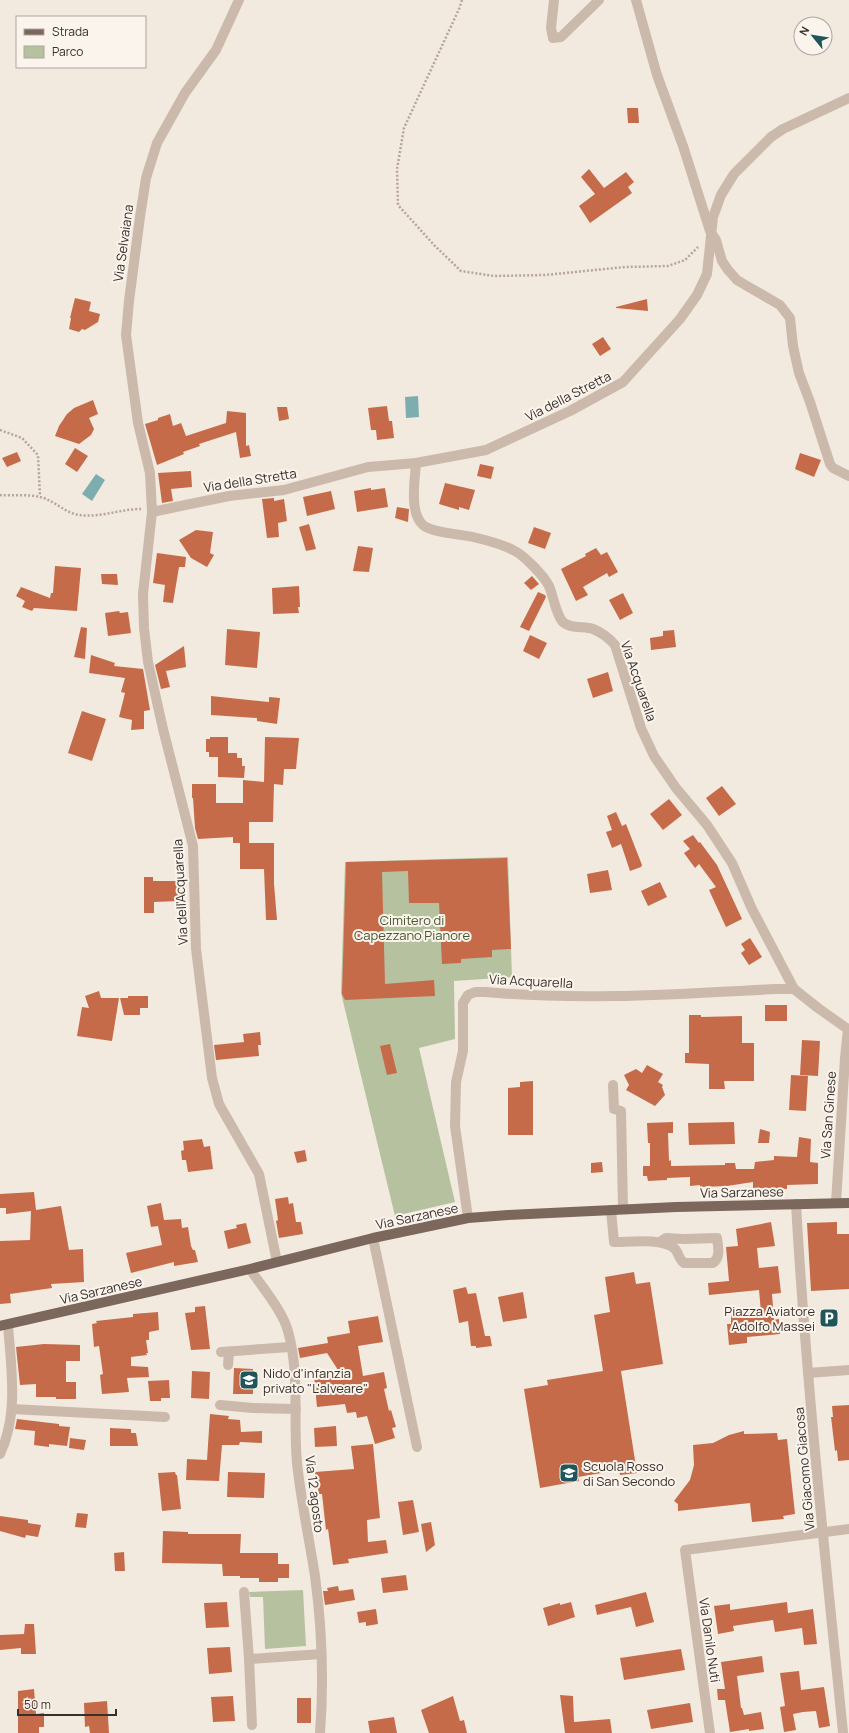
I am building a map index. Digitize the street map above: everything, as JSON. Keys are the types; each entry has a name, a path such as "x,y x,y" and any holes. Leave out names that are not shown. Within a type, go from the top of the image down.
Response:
{"main road":[{"name":"Via Sarzanese","path":"4,1325 250,1269 373,1238 468,1218 623,1209 849,1203"}],"street":[{"name":"Via Selvaiana","path":"152,512 150,473 138,423 126,335 129,301 146,178 162,131 185,93 216,50 239,0"},
{"path":"554,0 551,28 553,38 561,37 599,0"},
{"path":"636,0 657,75 684,146 710,231 716,240 722,261 737,280 780,305 790,318 793,346 799,374 810,402 830,464 833,468 849,476"},
{"name":"Via della Stretta","path":"152,512 229,496 284,490 368,467 416,463 486,450 570,411 623,382 680,318 698,295 707,274 712,217 721,194 727,184 771,137 789,126 849,98"},
{"name":"Via Acquarella","path":"416,463 414,509 417,517 423,525 431,529 474,537 513,549 526,557 548,585 557,612 563,622 571,626 592,629 607,636 615,645 641,728 654,756 676,788 707,825 732,863 752,909 794,989 849,1030"},
{"name":"Via dell'Acquarella","path":"152,512 143,594 144,628 148,662 163,729 193,846 196,949 212,1078 219,1104 258,1174 277,1262"},
{"name":"Via Acquarella","path":"468,1218 455,1126 456,1082 463,1051 463,1003 468,996 475,992 485,992 563,997 614,997 794,989"},
{"name":"Via San Ginese","path":"836,1203 845,1058 849,1030"},
{"path":"613,1085 614,1109 621,1111 623,1209"},
{"name":"Via Giacomo Giacosa","path":"796,1204 803,1318 822,1532 844,1732"},
{"path":"612,1210 614,1242 660,1242 674,1248 678,1253"},
{"path":"373,1238 417,1447"},
{"path":"660,1242 666,1238 717,1238 718,1255 716,1260 713,1263 684,1263 679,1258 678,1253 679,1243 684,1239"},
{"name":"Via 12 agosto","path":"250,1269 282,1317 287,1330 295,1376 297,1456 300,1490 315,1577 321,1654 323,1698 320,1733"},
{"path":"0,1454 12,1409 13,1386 4,1325"},
{"path":"228,1365 225,1352 290,1347"},
{"path":"808,1373 849,1370"},
{"path":"220,1405 253,1408 296,1408"},
{"path":"12,1409 165,1417"},
{"path":"822,1532 849,1529"},
{"name":"Via Danilo Nuti","path":"710,1733 685,1550 822,1532"},
{"path":"244,1592 252,1725"},
{"path":"249,1659 321,1654"}],"path":[{"path":"462,0 459,10 404,128 397,169 398,205 434,246 462,271 494,276 545,275 625,267 668,266 685,260 696,251 710,231"},
{"path":"0,430 22,438 38,455 40,496"},
{"path":"0,495 40,496 68,512 79,515 92,515 129,509 144,509 152,512"}],"green space":[{"name":"Cimitero di Capezzano Pianore","path":"508,857 512,977 454,981 455,1039 419,1048 455,1202 395,1216 341,993 345,862"},
{"path":"303,1590 306,1646 265,1649 263,1597 250,1597 249,1592"}],"water":[{"path":"418,396 419,417 406,418 405,397"},
{"path":"96,474 105,480 92,501 82,494"}],"building":[{"path":"627,108 638,108 639,123 628,123"},
{"path":"589,169 604,188 626,172 634,182 628,187 632,193 590,223 579,206 595,194 581,177"},
{"path":"75,298 91,302 89,311 100,314 98,322 85,330 82,329 79,332 69,329"},
{"path":"647,299 648,311 616,308 616,307"},
{"path":"603,337 611,349 600,356 592,344"},
{"path":"93,400 98,414 89,418 94,429 91,435 79,444 55,436 59,426 67,414 74,408"},
{"path":"387,406 389,421 392,421 394,438 377,440 376,430 371,430 368,408"},
{"path":"277,407 287,407 289,419 279,421"},
{"path":"227,411 246,413 246,446 249,445 251,456 240,458 236,432 199,444 200,446 183,452 184,454 157,465 145,424 170,414 173,426 181,423 186,436 226,423"},
{"path":"75,448 88,456 77,472 65,464"},
{"path":"17,452 21,461 7,467 2,458"},
{"path":"800,453 821,460 814,477 795,469"},
{"path":"480,464 494,467 491,479 477,476"},
{"path":"191,471 192,487 171,489 173,501 162,503 158,473"},
{"path":"445,483 475,490 469,510 459,507 459,510 439,504"},
{"path":"371,488 371,490 385,488 388,507 357,512 354,491"},
{"path":"331,491 335,509 307,516 303,497"},
{"path":"274,498 274,501 284,499 287,521 278,523 279,537 267,538 262,499"},
{"path":"397,507 409,509 408,522 395,518"},
{"path":"309,524 316,549 306,551 299,527"},
{"path":"534,527 551,533 545,549 528,543"},
{"path":"196,530 213,532 210,553 214,555 207,567 191,558 179,540"},
{"path":"358,546 373,548 369,572 353,571"},
{"path":"596,548 601,555 607,552 618,572 609,577 607,573 583,587 588,595 576,601 561,569 586,556 585,554"},
{"path":"157,553 186,557 185,567 179,567 173,603 163,602 165,585 153,583"},
{"path":"55,566 81,568 77,611 34,608 32,611 22,607 25,601 16,596 21,587 50,598 51,593 53,593"},
{"path":"101,574 117,574 118,585 102,584"},
{"path":"532,576 539,584 531,590 524,583"},
{"path":"299,586 299,613 273,614 272,588"},
{"path":"538,592 546,597 529,631 520,627"},
{"path":"623,593 633,613 620,620 609,600"},
{"path":"119,611 120,613 128,612 131,633 108,636 105,613"},
{"path":"81,627 87,628 85,659 74,657"},
{"path":"227,629 260,632 257,668 225,665"},
{"path":"674,630 676,647 651,650 650,638 663,636 663,631"},
{"path":"530,635 547,643 539,659 523,651"},
{"path":"184,646 186,667 166,671 170,687 161,689 155,665"},
{"path":"91,655 115,663 114,666 143,669 150,710 144,711 144,729 131,730 132,720 119,717 125,693 121,692 125,678 89,673"},
{"path":"608,672 613,691 593,698 587,679"},
{"path":"211,696 269,702 269,697 280,698 277,724 257,721 257,718 211,715"},
{"path":"82,711 106,719 92,761 68,753"},
{"path":"210,737 228,737 228,753 237,753 237,758 242,758 242,766 245,766 244,778 218,777 218,757 209,757 209,752 206,752 206,739 210,739"},
{"path":"265,737 299,738 296,769 284,769 283,785 274,784 273,822 249,822 249,843 274,843 274,884 277,920 266,920 264,869 240,869 240,843 233,843 233,837 198,839 195,828 192,784 216,784 216,803 243,803 243,780 264,782"},
{"path":"722,786 736,804 719,816 706,798"},
{"path":"669,799 682,815 663,830 650,814"},
{"path":"616,812 622,826 626,824 642,865 641,867 630,871 621,844 612,848 606,832 612,830 607,816"},
{"path":"693,835 717,865 742,919 726,927 709,890 716,887 699,864 695,868 684,853 690,849 683,841"},
{"path":"507,858 511,949 492,950 492,957 461,959 461,963 442,964 439,903 409,903 408,871 382,872 385,984 434,980 435,996 345,1000 342,994 346,862"},
{"path":"608,870 612,890 590,893 587,874"},
{"path":"144,877 153,877 153,881 178,881 178,889 181,889 180,901 154,902 154,913 144,913"},
{"path":"660,882 667,897 648,906 641,891"},
{"path":"750,938 762,957 749,965 741,953 745,950 741,944"},
{"path":"99,991 101,998 119,998 112,1041 77,1036 82,1007 89,1008 85,996"},
{"path":"128,996 148,996 148,1008 140,1008 140,1015 124,1015 120,998 128,998"},
{"path":"765,1005 787,1005 787,1021 765,1021"},
{"path":"689,1015 701,1015 701,1017 742,1016 742,1043 754,1043 754,1081 724,1081 725,1089 709,1089 709,1064 685,1063 685,1053 689,1053"},
{"path":"260,1032 261,1045 258,1045 259,1056 216,1060 214,1045 244,1042 243,1034"},
{"path":"802,1040 820,1041 818,1076 800,1075"},
{"path":"390,1044 397,1073 387,1075 380,1046"},
{"path":"647,1065 663,1074 658,1082 663,1085 662,1087 665,1095 655,1106 626,1090 629,1085 624,1075 636,1069 642,1073"},
{"path":"791,1075 808,1076 806,1111 789,1110"},
{"path":"533,1081 533,1135 508,1135 508,1088 520,1087 520,1082"},
{"path":"673,1122 673,1133 668,1133 669,1161 671,1160 671,1166 725,1165 725,1163 735,1163 736,1169 754,1169 755,1162 774,1160 774,1156 797,1157 799,1137 811,1139 810,1162 818,1163 818,1184 787,1185 787,1189 753,1188 753,1182 727,1186 690,1186 690,1177 648,1181 647,1176 643,1176 643,1166 650,1166 650,1143 648,1143 647,1123"},
{"path":"734,1122 735,1144 689,1145 688,1123"},
{"path":"760,1129 770,1132 769,1143 758,1143"},
{"path":"202,1139 204,1147 210,1146 213,1169 188,1172 186,1160 182,1160 181,1151 184,1150 183,1141"},
{"path":"305,1150 307,1161 297,1163 294,1152"},
{"path":"602,1162 603,1172 591,1173 591,1163"},
{"path":"34,1192 36,1210 61,1206 69,1250 83,1249 84,1282 51,1284 52,1288 10,1294 11,1303 0,1304 0,1241 30,1240 31,1211 6,1214 6,1208 0,1208 0,1194"},
{"path":"288,1197 289,1204 293,1203 296,1222 301,1222 303,1234 279,1238 276,1221 278,1220 275,1199"},
{"path":"161,1203 164,1220 181,1219 182,1228 188,1227 191,1246 193,1250 195,1250 198,1262 174,1266 174,1262 131,1273 126,1253 162,1245 158,1226 151,1227 147,1206"},
{"path":"771,1222 775,1246 757,1248 759,1268 778,1266 781,1293 772,1294 774,1320 779,1319 780,1334 747,1337 747,1343 729,1345 727,1324 731,1324 731,1314 761,1312 759,1290 709,1295 708,1283 729,1281 726,1247 738,1246 736,1229"},
{"path":"837,1222 837,1234 849,1234 849,1289 811,1291 807,1223"},
{"path":"246,1223 251,1243 228,1249 224,1231 237,1228 236,1225"},
{"path":"634,1272 636,1284 650,1282 663,1364 621,1371 637,1473 620,1475 619,1470 578,1477 579,1481 540,1488 524,1389 548,1385 547,1380 603,1371 594,1315 610,1312 605,1277"},
{"path":"466,1287 468,1294 476,1293 485,1336 490,1336 492,1346 476,1348 476,1346 471,1346 468,1321 459,1323 453,1290"},
{"path":"523,1292 527,1318 503,1322 498,1297"},
{"path":"205,1306 210,1349 191,1350 185,1313 195,1312 195,1307"},
{"path":"158,1312 159,1330 149,1332 149,1340 146,1340 147,1355 131,1357 131,1366 148,1367 149,1377 127,1378 129,1392 102,1394 100,1375 103,1374 99,1346 94,1347 92,1324 97,1323 96,1321 133,1317 133,1314"},
{"path":"378,1316 383,1342 358,1346 363,1376 384,1372 387,1388 384,1389 389,1411 391,1410 396,1427 392,1428 395,1438 375,1444 367,1416 357,1418 356,1412 347,1413 345,1404 317,1407 314,1376 340,1373 327,1353 300,1358 298,1348 328,1343 327,1337 350,1333 348,1321"},
{"path":"44,1344 80,1345 80,1361 66,1361 66,1382 76,1382 76,1399 36,1397 36,1384 20,1385 16,1347"},
{"path":"234,1368 253,1369 253,1394 233,1394"},
{"path":"192,1371 210,1372 209,1399 191,1398"},
{"path":"169,1380 170,1398 161,1398 161,1401 150,1401 148,1381"},
{"path":"849,1405 849,1460 838,1461 837,1450 835,1451 831,1417 833,1417 832,1406"},
{"path":"210,1414 229,1416 228,1419 240,1420 241,1432 262,1431 262,1443 240,1442 239,1445 222,1445 219,1481 186,1480 187,1459 207,1460"},
{"path":"17,1419 59,1424 59,1426 70,1427 67,1446 49,1444 49,1447 34,1445 35,1431 15,1429"},
{"path":"336,1426 337,1446 315,1447 314,1428"},
{"path":"110,1428 131,1429 131,1433 136,1433 138,1446 110,1446"},
{"path":"744,1431 744,1434 777,1433 778,1440 787,1439 795,1514 783,1516 784,1519 752,1522 750,1503 678,1511 678,1504 674,1501 690,1480 694,1465 693,1445 713,1443 729,1435"},
{"path":"70,1438 86,1440 84,1450 69,1448"},
{"path":"373,1444 380,1518 367,1520 368,1542 386,1540 388,1553 348,1559 349,1563 333,1565 328,1529 326,1530 322,1494 319,1494 318,1489 316,1489 315,1472 354,1469 351,1446"},
{"path":"175,1472 177,1475 181,1509 162,1511 158,1473"},
{"path":"228,1472 265,1473 264,1498 227,1497"},
{"path":"413,1500 419,1532 403,1535 398,1502"},
{"path":"77,1513 88,1514 86,1528 75,1527"},
{"path":"0,1516 28,1520 28,1523 41,1525 38,1537 26,1535 25,1538 0,1531"},
{"path":"431,1522 435,1545 426,1552 421,1524"},
{"path":"163,1531 188,1532 188,1534 241,1534 240,1553 278,1553 278,1564 289,1564 289,1578 278,1578 278,1582 259,1582 259,1578 223,1576 222,1564 162,1563"},
{"path":"124,1552 125,1571 115,1571 114,1553"},
{"path":"406,1575 408,1590 383,1593 381,1578"},
{"path":"338,1586 339,1591 353,1589 355,1600 325,1605 323,1591 328,1591 327,1588"},
{"path":"646,1592 654,1622 636,1627 631,1607 597,1615 595,1605"},
{"path":"227,1602 229,1627 206,1628 204,1603"},
{"path":"571,1602 575,1617 548,1626 543,1608 560,1603 560,1605"},
{"path":"787,1602 788,1613 813,1609 817,1644 804,1645 802,1628 775,1632 773,1620 733,1626 734,1631 718,1634 714,1606 730,1604 730,1610"},
{"path":"376,1609 378,1624 366,1626 366,1622 359,1623 357,1612"},
{"path":"25,1624 34,1624 36,1654 21,1654 21,1648 0,1650 0,1635 24,1634"},
{"path":"230,1647 232,1672 209,1674 207,1648"},
{"path":"681,1649 685,1670 624,1680 620,1658"},
{"path":"762,1656 764,1672 737,1676 741,1708 744,1715 761,1712 764,1729 749,1731 749,1729 730,1732 725,1700 718,1700 717,1689 725,1689 721,1662"},
{"path":"799,1671 801,1690 824,1687 830,1726 819,1728 816,1711 803,1712 793,1714 796,1730 784,1732 780,1707 785,1706 780,1673"},
{"path":"34,1689 36,1714 44,1713 44,1727 39,1727 39,1733 18,1733 18,1691"},
{"path":"560,1695 573,1696 574,1722 610,1719 612,1733 565,1733"},
{"path":"233,1696 235,1721 213,1722 211,1697"},
{"path":"453,1696 460,1721 464,1720 467,1733 429,1733 421,1710"},
{"path":"297,1698 311,1698 311,1723 297,1723"},
{"path":"107,1701 109,1733 90,1733 89,1726 85,1727 84,1703"},
{"path":"690,1703 693,1722 651,1729 647,1710"},
{"path":"394,1717 397,1733 370,1733 368,1721"}],"place":[{"name":"Piazza Aviatore Adolfo Massei","path":"829,1318"},
{"name":"Nido d'infanzia privato \"L'alveare\"","path":"249,1380"},
{"name":"Scuola Rosso di San Secondo","path":"569,1473"}]}
